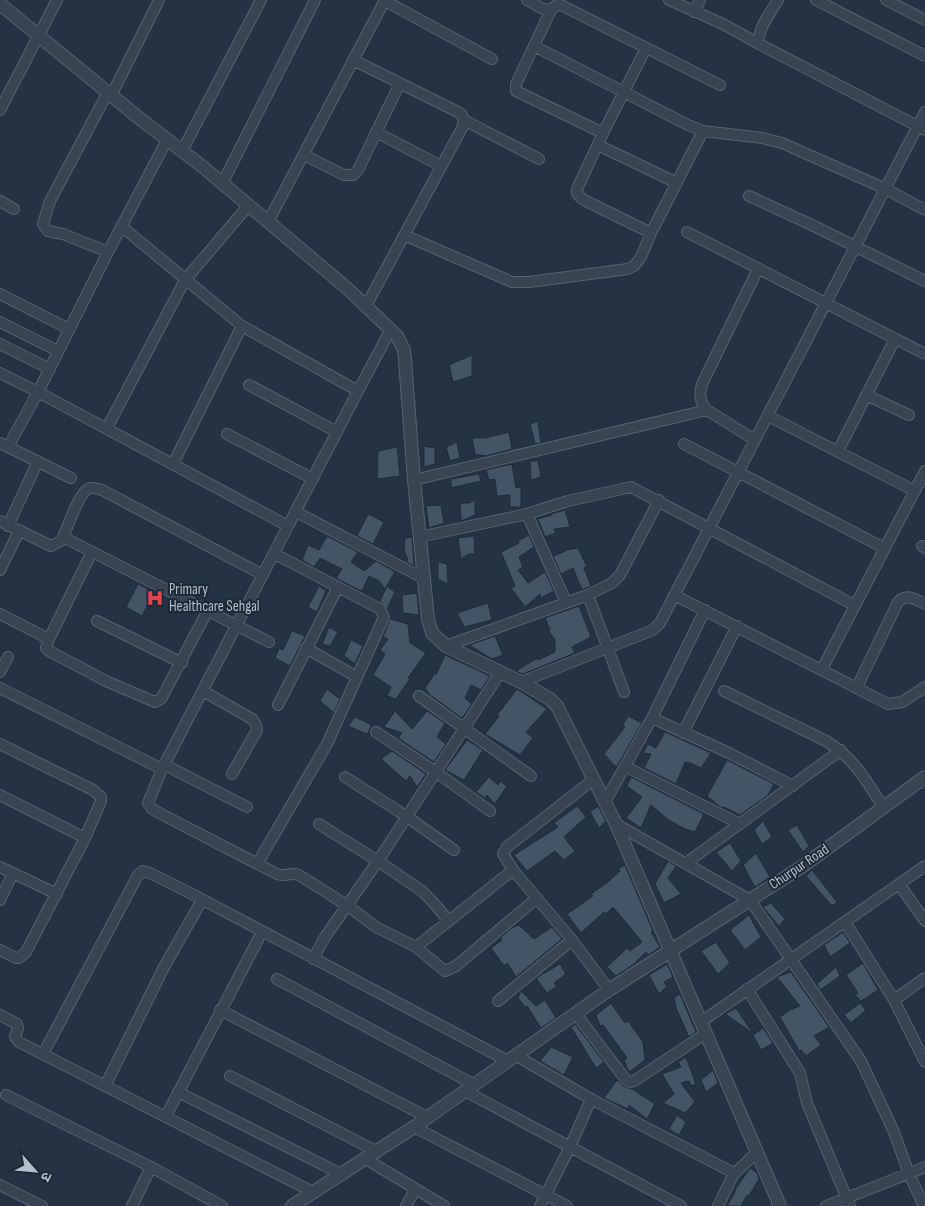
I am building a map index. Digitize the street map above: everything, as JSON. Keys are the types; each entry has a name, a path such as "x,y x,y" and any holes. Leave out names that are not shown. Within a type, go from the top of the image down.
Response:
{"street":[{"path":"0,110 57,0"},
{"path":"108,252 63,234 48,231 43,224 50,201 159,0"},
{"path":"182,151 261,0"},
{"path":"222,184 314,0"},
{"path":"268,222 385,0 492,58"},
{"path":"526,0 551,10"},
{"path":"669,0 759,44 921,128"},
{"path":"694,12 700,0"},
{"path":"759,44 760,32 778,0"},
{"path":"816,0 925,56"},
{"path":"886,0 925,20"},
{"path":"0,4 268,222 366,306 391,330 401,343 404,355 419,537 428,619 432,633 446,646 521,682 550,699 557,706 616,824 780,1206"},
{"path":"603,133 516,91 516,84 551,10 558,5 720,86"},
{"path":"534,46 678,121 703,131 763,138 782,143 886,189 925,210"},
{"path":"646,48 577,189 578,196 651,233"},
{"path":"354,60 462,115 464,120 539,159"},
{"path":"304,155 344,175 353,176 358,170 400,83"},
{"path":"521,682 655,629 660,623 855,246 921,128 925,112"},
{"path":"366,306 462,128 464,120"},
{"path":"404,235 512,282 628,269 638,262 703,131"},
{"path":"376,132 441,166"},
{"path":"71,478 4,445 38,392 121,226 167,140"},
{"path":"598,145 677,183"},
{"path":"749,196 925,281"},
{"path":"0,201 14,209"},
{"path":"107,428 185,280 248,206"},
{"path":"121,226 242,326 358,391"},
{"path":"687,232 925,354"},
{"path":"755,440 707,410 702,404 700,392 703,382 758,269"},
{"path":"0,294 69,329"},
{"path":"0,322 58,351"},
{"path":"173,464 242,326"},
{"path":"391,330 203,691 164,767 148,803 152,809 280,876 292,873 299,875 348,906 376,927 416,947 441,969 448,971 537,898"},
{"path":"838,450 895,339"},
{"path":"0,344 50,369"},
{"path":"0,373 107,428 288,526"},
{"path":"249,385 338,432"},
{"path":"866,395 909,415"},
{"path":"414,480 707,410"},
{"path":"768,416 838,450 915,491"},
{"path":"227,434 313,478"},
{"path":"684,444 884,548"},
{"path":"38,461 4,524 51,546 62,541 84,491 94,488 102,490 263,575"},
{"path":"822,669 925,471"},
{"path":"419,537 527,514 628,487 635,488 854,605"},
{"path":"446,646 588,595 612,583 620,576 658,500"},
{"path":"296,512 424,578"},
{"path":"527,514 566,602"},
{"path":"0,570 19,531"},
{"path":"63,537 269,642"},
{"path":"92,552 46,648 106,681 155,702 161,699 182,663 208,610"},
{"path":"257,864 327,744 383,622 383,613 380,609 275,554"},
{"path":"278,705 338,587"},
{"path":"588,595 624,692"},
{"path":"674,595 888,704 902,702 925,687"},
{"path":"857,687 898,602 907,596 925,604"},
{"path":"605,802 652,718 705,610"},
{"path":"0,614 49,639"},
{"path":"97,621 182,663"},
{"path":"683,733 737,626"},
{"path":"306,648 357,677"},
{"path":"0,672 8,657"},
{"path":"313,958 500,673"},
{"path":"0,688 247,807"},
{"path":"203,691 252,719 256,725 256,730 232,774"},
{"path":"724,691 841,750 858,768 883,807"},
{"path":"419,696 531,776"},
{"path":"652,718 729,753 794,786"},
{"path":"376,732 490,810"},
{"path":"0,744 98,793 101,797 100,805 85,838 24,955 16,958 0,950"},
{"path":"686,863 841,750"},
{"path":"626,767 740,824"},
{"path":"345,776 454,850"},
{"name":"Churpur Road","path":"299,1204 313,1192 414,1127 609,990 803,866 925,777"},
{"path":"594,779 504,850 503,854 513,870 572,940 609,990"},
{"path":"0,795 85,838"},
{"path":"319,824 422,891 449,920"},
{"path":"616,824 750,900 861,1061 894,1132 924,1206"},
{"path":"700,1022 925,866"},
{"path":"0,867 57,894"},
{"path":"416,947 513,870"},
{"path":"43,1054 140,872 150,872 262,932 734,1173"},
{"path":"0,900 13,873"},
{"path":"899,884 925,921"},
{"path":"105,1086 159,976 202,900"},
{"path":"845,922 894,1000 925,1062"},
{"path":"166,1116 262,932"},
{"path":"498,1001 572,940"},
{"path":"894,1000 925,978"},
{"path":"277,979 570,1147 681,1206"},
{"path":"746,989 800,1073 807,1103 848,1201"},
{"path":"220,1010 427,1117"},
{"path":"576,1014 626,1080 630,1082 705,1034"},
{"path":"0,1015 17,1024 18,1028 15,1037 19,1042 313,1192"},
{"path":"230,1076 376,1151"},
{"path":"178,1092 341,1174"},
{"path":"6,1095 151,1167 222,1206"},
{"path":"540,1206 570,1147 591,1099"},
{"path":"414,1127 568,1206"},
{"path":"718,1206 734,1173 757,1152"},
{"path":"364,1158 444,1206"},
{"path":"132,1206 151,1167"},
{"path":"826,1206 848,1201 925,1167"},
{"path":"0,1185 42,1206"},
{"path":"406,1206 415,1190"}],"building":[{"path":"472,355 472,376 453,382 449,365"},
{"path":"538,421 541,443 535,444 530,424"},
{"path":"509,432 512,449 486,456 475,454 472,438 485,438"},
{"path":"457,442 460,458 450,461 446,447"},
{"path":"424,446 435,448 435,464 424,467"},
{"path":"397,447 400,476 377,479 378,451"},
{"path":"530,461 538,461 541,477 531,480"},
{"path":"512,464 516,488 521,487 521,507 510,507 510,495 497,496 495,479 489,480 486,470"},
{"path":"479,474 481,481 451,488 451,479"},
{"path":"475,500 475,515 461,521 460,503 469,503"},
{"path":"441,505 444,523 429,528 426,506"},
{"path":"565,510 570,527 554,529 556,533 545,537 538,519"},
{"path":"368,514 384,522 373,544 357,536"},
{"path":"529,535 534,547 519,557 523,567 518,570 528,583 545,572 554,591 541,598 540,594 525,607 511,588 515,586 501,552 519,543 518,541"},
{"path":"327,536 358,552 351,562 364,571 376,561 395,572 385,589 379,581 369,576 362,591 359,590 336,578 342,569 320,558 314,567 302,560 308,545 319,550"},
{"path":"474,536 475,554 469,554 461,559 458,538"},
{"path":"412,537 414,566 405,561 408,560 404,550 405,538"},
{"path":"578,548 587,567 584,568 591,586 582,590 573,568 561,574 553,556 565,550"},
{"path":"438,562 447,564 448,584 438,579"},
{"path":"138,584 154,592 142,616 126,607"},
{"path":"319,586 326,591 317,612 308,607"},
{"path":"387,586 395,592 387,609 380,601"},
{"path":"417,593 419,615 403,613 402,595"},
{"path":"488,603 492,620 464,627 457,613"},
{"path":"579,606 591,637 572,647 575,653 523,674 516,671 537,658 538,660 555,652 555,640 548,630 550,630 545,618"},
{"path":"390,619 408,624 410,643 426,653 396,699 387,696 391,687 373,675 385,654 380,650 388,639 383,637"},
{"path":"329,627 338,632 330,646 322,644"},
{"path":"292,631 305,636 290,666 275,658 279,648 283,650"},
{"path":"495,636 503,655 492,659 469,645"},
{"path":"351,640 363,646 355,664 344,656"},
{"path":"445,655 490,676 481,690 471,685 465,698 472,704 462,718 430,695 425,688 435,673 436,675"},
{"path":"327,689 340,699 334,713 320,701"},
{"path":"517,689 547,709 526,732 533,738 520,755 485,734"},
{"path":"395,711 412,729 427,711 445,723 437,737 446,744 434,762 398,738 402,733 384,727"},
{"path":"628,716 642,723 617,766 615,766 604,754 625,727 623,725"},
{"path":"355,717 372,725 367,734 348,726"},
{"path":"665,732 711,753 701,768 685,762 676,784 644,768 651,754 643,753 648,744 656,748"},
{"path":"467,740 483,750 464,780 445,770"},
{"path":"392,751 426,774 417,787 410,776 406,781 381,759"},
{"path":"727,760 774,784 768,795 740,815 719,806 707,796"},
{"path":"489,777 498,785 500,781 507,786 495,804 487,795 485,798 476,792"},
{"path":"631,777 704,814 695,832 667,819 651,805 641,828 626,818 642,797 627,786"},
{"path":"577,806 586,817 564,837 575,851 564,860 555,851 527,871 514,855 558,827 554,823"},
{"path":"598,806 606,821 599,828 590,812"},
{"path":"763,821 772,837 762,844 754,830"},
{"path":"797,825 809,846 803,852 788,830"},
{"path":"730,843 741,861 732,871 716,852"},
{"path":"756,853 770,877 755,887 743,865"},
{"path":"668,861 676,866 668,878 681,894 664,903 655,884"},
{"path":"625,865 653,931 651,932 660,947 648,955 646,952 634,964 616,976 607,967 627,948 630,951 642,942 613,907 606,914 604,912 581,933 567,914 593,896 591,894 608,882 620,871 618,869"},
{"path":"812,870 837,902 832,906 806,876"},
{"path":"771,903 785,919 779,926 763,907"},
{"path":"749,915 761,937 745,950 730,930"},
{"path":"519,925 534,939 552,927 562,939 516,977 507,963 504,966 491,948 502,940 500,938 513,927"},
{"path":"843,932 850,943 830,957 824,945"},
{"path":"716,942 730,963 718,974 701,951"},
{"path":"863,963 878,990 861,1001 855,995 858,993 846,975"},
{"path":"560,964 566,974 554,983 557,986 547,993 536,978"},
{"path":"667,964 673,977 664,982 667,986 659,994 649,975"},
{"path":"836,967 840,976 820,990 817,984"},
{"path":"791,972 829,1027 814,1036 821,1045 806,1056 801,1050 799,1051 780,1017 800,1006 777,977"},
{"path":"521,991 536,1006 545,1000 556,1018 541,1028 527,1006 526,1008 518,998"},
{"path":"680,994 696,1032 689,1037 676,1008 674,998"},
{"path":"611,1003 625,1023 628,1021 643,1042 645,1060 629,1072 624,1060 627,1058 603,1025 600,1026 596,1015"},
{"path":"860,1003 866,1010 851,1023 844,1015"},
{"path":"736,1008 752,1032 725,1014"},
{"path":"575,1024 604,1062 596,1068 571,1027"},
{"path":"763,1028 773,1043 761,1050 753,1035"},
{"path":"551,1047 573,1057 564,1075 540,1061"},
{"path":"686,1057 696,1084 691,1086 689,1081 681,1083 695,1102 685,1113 663,1103 674,1094 662,1074 681,1067 678,1062"},
{"path":"713,1070 718,1083 706,1092 701,1080"},
{"path":"617,1080 623,1086 632,1089 655,1104 647,1119 629,1105 628,1109 604,1098"},
{"path":"677,1115 686,1122 679,1135 669,1129"},
{"path":"750,1168 757,1173 759,1179 749,1196 747,1195 741,1206 727,1206 735,1190"}],"place":[{"name":"Primary Healthcare Sehgal","path":"155,598"}]}
